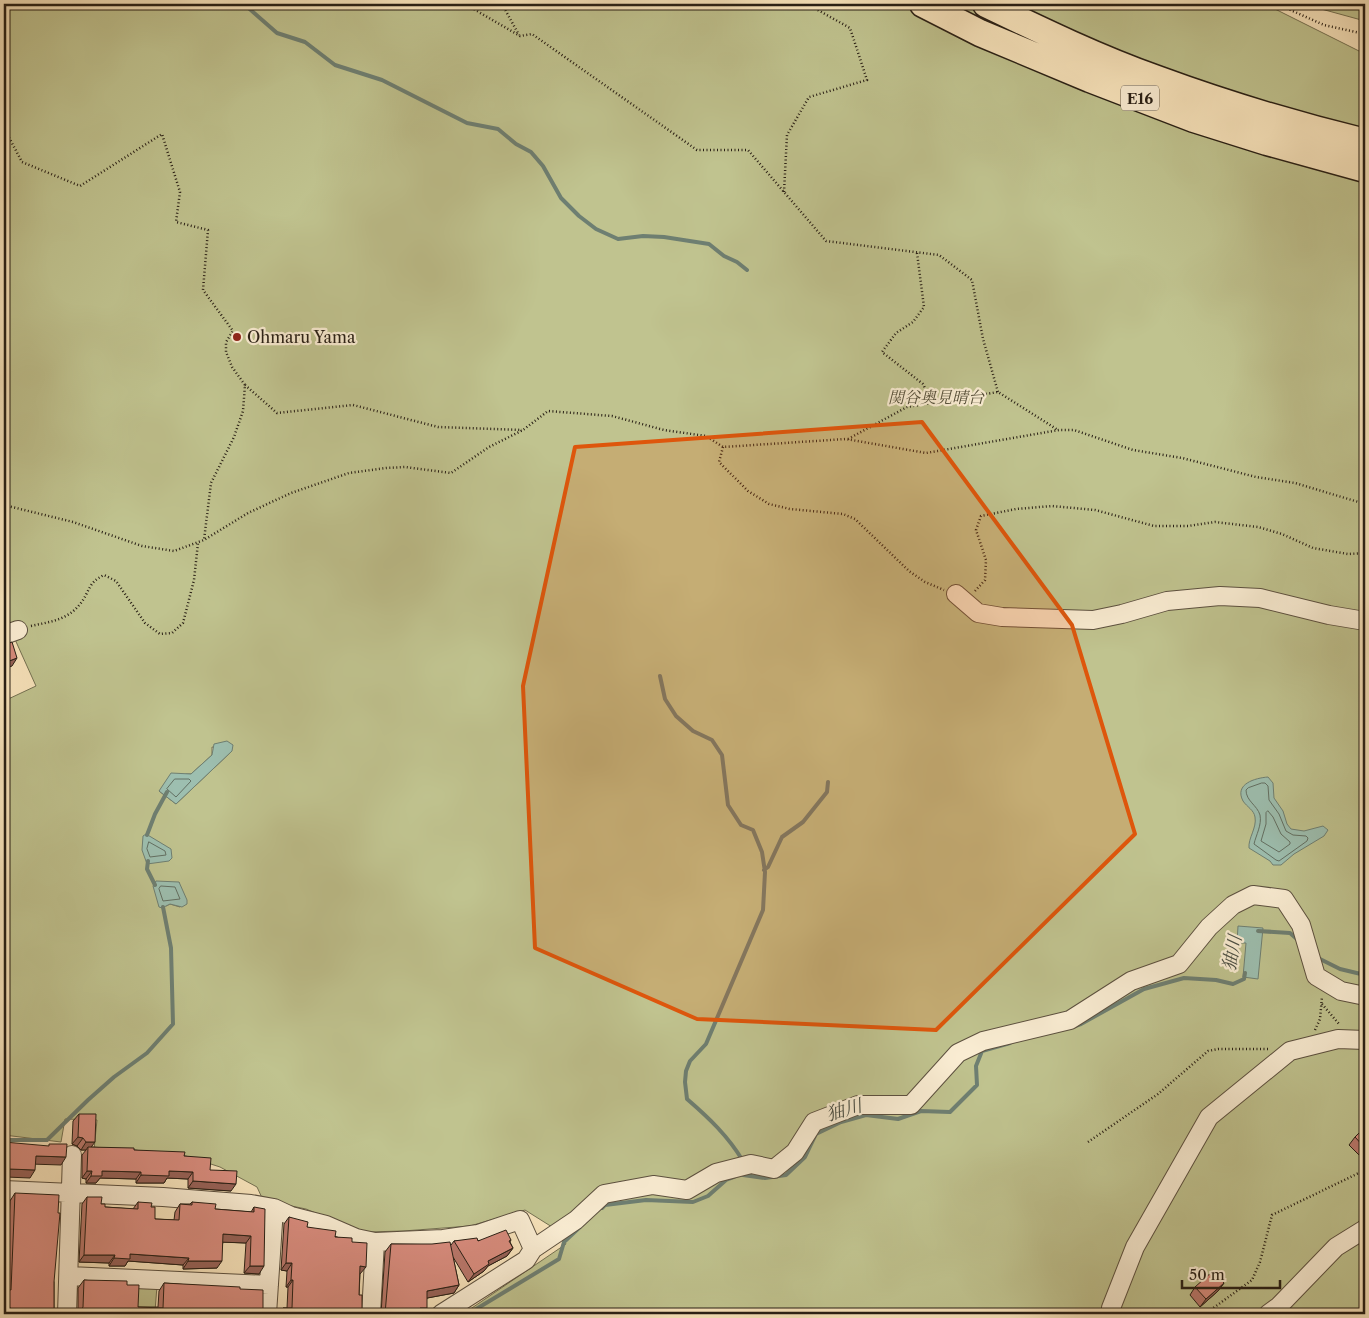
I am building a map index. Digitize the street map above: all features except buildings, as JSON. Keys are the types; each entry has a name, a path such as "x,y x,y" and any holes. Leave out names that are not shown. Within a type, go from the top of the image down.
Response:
{"highway":[{"name":"E16","path":"923,4 980,33 1090,79 1177,112 1267,142 1365,169"},
{"name":"E16","path":"986,4 1090,52 1156,79 1238,107 1365,142"}],"street":[{"path":"956,594 978,613 1002,617 1093,620 1167,601 1220,596 1260,598 1329,616 1365,621"},
{"path":"441,1314 526,1260 532,1249 576,1220 604,1194 653,1185 687,1190 716,1172 744,1166 774,1169 795,1152 814,1122 858,1105 911,1106 958,1053 983,1041 1070,1020 1131,981 1179,964 1209,927 1233,905 1253,895 1284,899 1300,925 1316,976 1342,990 1365,996"},
{"path":"1112,1314 1111,1308 1135,1247 1209,1117 1290,1051 1338,1038 1359,1040"},
{"path":"67,1314 72,1155"},
{"path":"4,1190 72,1192 250,1204 274,1208 292,1216 326,1225 356,1238 374,1242 443,1239 478,1234 520,1220 532,1249"},
{"path":"267,1314 274,1208"},
{"path":"1268,1314 1279,1306 1336,1247 1365,1230"},
{"path":"371,1314 374,1242"},
{"path":"69,1276 269,1285"}],"path":[{"path":"465,4 520,36 532,34 697,150 748,150 826,241 939,255 972,280 983,339 998,392"},
{"path":"502,4 520,36"},
{"path":"784,194 787,135 809,97 867,80 850,28 807,4"},
{"path":"1277,4 1324,24 1365,34"},
{"path":"4,128 22,162 80,186 162,134 180,192 176,222 208,230 203,290 233,331 226,342 226,352 232,367 244,385 277,413 353,405 438,426 523,430"},
{"path":"917,253 924,307 913,322 896,333 882,352 923,384 932,403"},
{"path":"204,540 211,483 234,437 240,420 243,411 244,385"},
{"path":"846,439 907,407 998,392 1059,430"},
{"path":"4,504 73,522 142,546 174,551 204,540 248,514 291,493 348,473 386,468 405,468 451,473 489,447 523,430 548,411 612,416 664,430 706,436 723,446 846,439 926,453 1059,430 1074,430 1134,450 1182,458 1256,477 1296,483 1365,504"},
{"path":"723,446 719,462 748,491 762,501 790,509 842,514 854,520 909,571 925,582 956,594 975,592 985,580 986,560 976,530 981,516 1016,508 1052,506 1095,510 1154,526 1188,526 1214,522 1258,527 1282,534 1313,548 1348,554 1365,553"},
{"path":"11,633 66,617 80,604 94,579 104,575 116,581 145,624 160,634 172,633 183,623 194,580 198,542"},
{"path":"1310,1046 1320,1019 1324,981"},
{"path":"1322,1004 1359,1040"},
{"path":"1088,1142 1158,1094 1208,1051 1226,1049 1279,1049 1290,1051"},
{"path":"1206,1314 1252,1280 1260,1262 1272,1215 1365,1170"}],"highlighted area":[{"path":"922,422 1072,625 1135,834 936,1030 697,1019 535,948 523,686 575,447"}],"green space":[{"name":"関谷奥見晴台","path":"4,4 1265,4 1365,54 1365,1314 463,1314 566,1244 560,1232 525,1210 470,1226 367,1232 306,1209 263,1200 257,1187 220,1167 183,1155 94,1150 97,1120 65,1119 61,1142 4,1135 4,701 36,686 4,615","holes":["212,747 232,751 176,804 159,791 186,774 191,774 212,755","179,882 180,907 170,904 166,906"]},
{"path":"1315,4 1365,4 1365,21 1314,7"},
{"path":"136,1285 157,1286 155,1311 135,1310"}],"water":[{"path":"227,741 233,745 232,751 176,804 159,791 171,773 191,774 212,755 214,744"},
{"path":"1268,777 1273,783 1274,798 1283,811 1287,824 1291,829 1304,831 1323,826 1328,830 1324,836 1294,854 1281,865 1273,865 1270,861 1249,848 1255,825 1255,817 1252,810 1243,801 1241,795 1241,790 1247,783"},
{"path":"146,834 171,849 172,858 169,861 147,864 142,850 143,836"},
{"path":"156,881 179,882 187,904 182,907 170,904 162,908 159,907 153,886"},
{"path":"1238,926 1263,928 1258,979 1243,977 1246,943 1237,943"}],"waterway":[{"path":"244,4 277,33 305,42 335,65 382,80 467,123 498,129 516,144 531,152 543,166 561,198 579,216 596,229 618,239 643,236 664,237 709,244 747,270"},
{"path":"660,676 665,699 676,716 693,731 712,740 722,755 728,805 741,825 753,830 762,852 765,872 763,910 706,1044 690,1061 686,1071 685,1082 687,1099 718,1128 743,1161"},
{"path":"764,870 768,867 782,837 803,822 827,792 828,782"},
{"path":"147,835 155,814 167,792"},
{"path":"148,861 147,869 155,885"},
{"path":"4,1140 47,1140 114,1077 147,1053 173,1024 171,948 163,907"},
{"name":"㹨川","path":"1258,931 1290,933 1298,940"},
{"name":"㹨川","path":"1316,957 1340,969 1365,975"},
{"name":"㹨川","path":"1075,1026 1144,989 1184,978 1216,980 1233,984 1244,979 1245,973"},
{"name":"㹨川","path":"743,1175 765,1178 786,1175 805,1157 816,1134 841,1122 866,1115 898,1119 921,1111 950,1112 977,1085 976,1066 982,1051 1010,1043"},
{"name":"㹨川","path":"602,1208 605,1205 646,1200 693,1202 708,1196 726,1180 734,1177"},
{"name":"㹨川","path":"468,1314 559,1259 564,1242 580,1227"}],"place":[{"name":"Ohmaru Yama","path":"237,337"}]}
